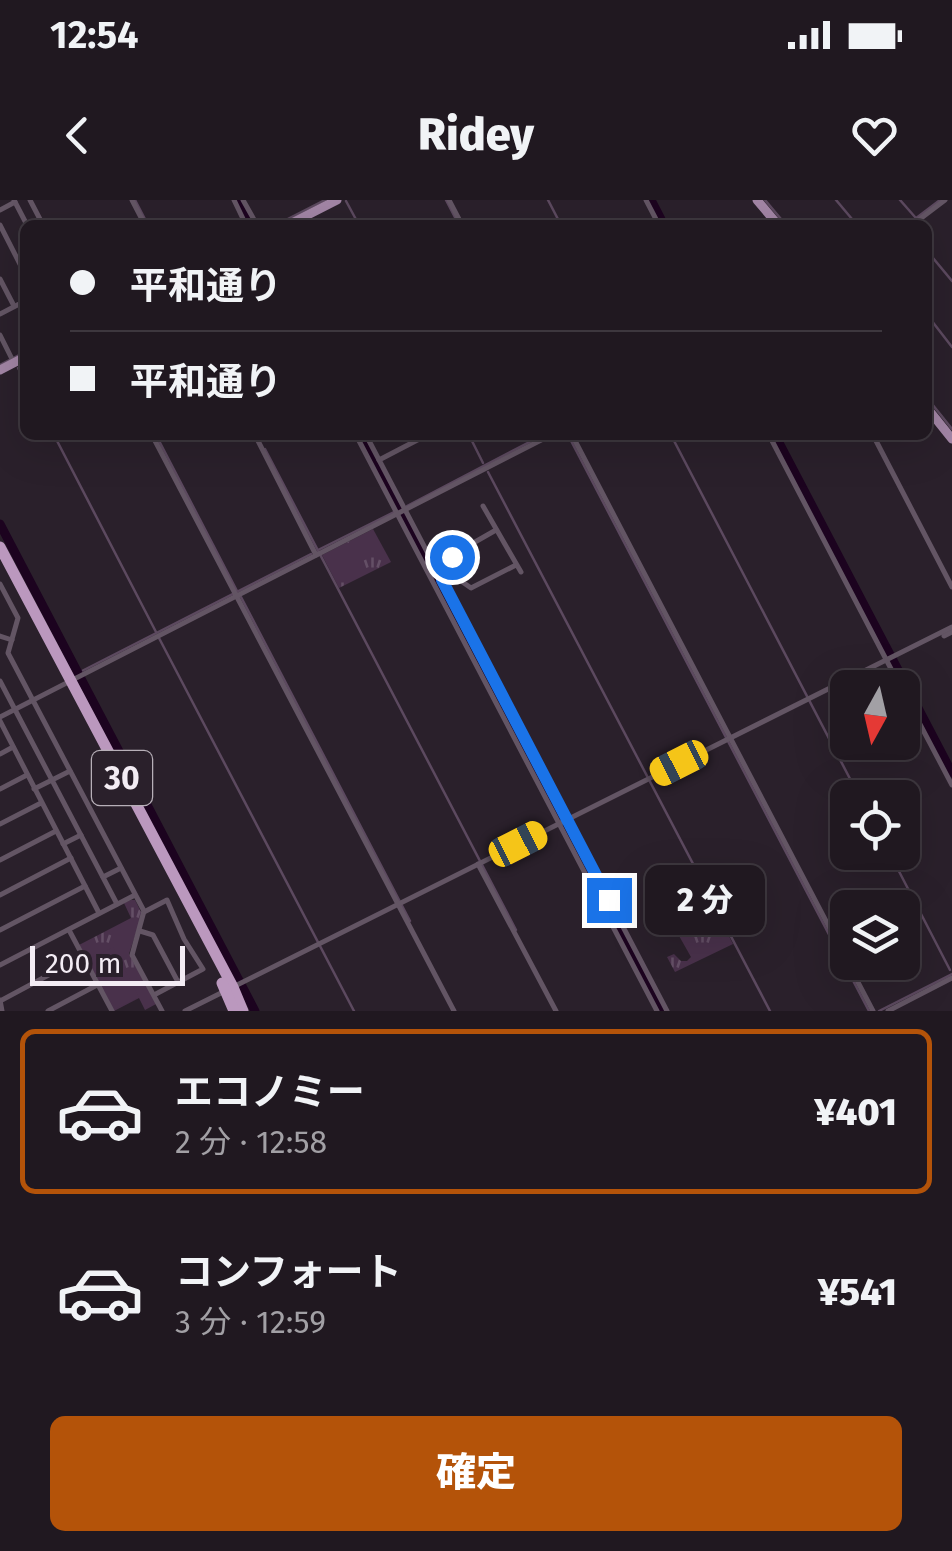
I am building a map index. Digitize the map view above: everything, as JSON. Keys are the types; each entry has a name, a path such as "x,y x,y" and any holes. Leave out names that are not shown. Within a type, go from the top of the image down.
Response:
{"highway":[{"name":"30","path":"0,547 235,986 243,1011"},
{"name":"30","path":"0,562 73,679"},
{"name":"30","path":"234,1011 235,986"}],"main road":[{"path":"298,220 337,200"},
{"path":"756,200 774,220"},
{"path":"0,370 20,359"},
{"path":"932,414 952,439"}],"street":[{"path":"919,220 945,200"},
{"path":"0,210 15,201"},
{"path":"0,226 20,264"},
{"path":"0,280 14,306"},
{"path":"0,314 20,303"},
{"path":"0,336 12,360"},
{"path":"155,440 454,1011"},
{"path":"258,440 317,553"},
{"path":"359,440 667,1011"},
{"path":"370,440 399,512 442,580 657,1011"},
{"path":"379,460 418,440"},
{"path":"100,913 0,719 235,594 541,440"},
{"path":"575,440 872,1011"},
{"path":"772,440 894,670"},
{"path":"876,440 952,587"},
{"path":"484,506 521,572"},
{"path":"442,580 456,569 454,554 496,530"},
{"path":"450,576 471,588 516,564"},
{"path":"0,584 18,618 8,653 144,912 132,955 162,1011"},
{"path":"188,1010 951,630"},
{"path":"944,636 951,630"},
{"path":"0,636 12,640"},
{"path":"0,680 117,904"},
{"path":"920,724 952,785"},
{"path":"0,754 13,747"},
{"path":"34,789 70,771"},
{"path":"0,789 28,775"},
{"path":"0,824 42,803"},
{"path":"0,860 56,831"},
{"path":"63,844 81,835"},
{"path":"0,895 70,858"},
{"path":"480,863 556,1011"},
{"path":"103,877 121,868"},
{"path":"0,930 85,886"},
{"path":"0,965 135,896"},
{"path":"144,912 166,900 203,969 154,995"},
{"path":"68,929 112,1011"},
{"path":"139,931 153,936 178,982"},
{"path":"2,1011 0,1000 84,956"},
{"path":"888,1011 952,978"},
{"path":"48,1011 99,984"}],"green space":[{"path":"373,529 391,562 339,588 322,555"},
{"path":"710,899 733,944 675,972 667,957 674,954 687,961 691,957 666,921"},
{"path":"135,900 142,914 129,954 156,1004 145,1010 139,998 114,1011 79,945 131,918 124,903"},
{"path":"113,947 139,997 114,1010 88,960"}],"waterway":[{"path":"135,200 145,220"},
{"path":"238,200 248,220"},
{"path":"286,220 325,200"},
{"path":"446,200 456,220"},
{"path":"548,200 558,220"},
{"path":"651,200 661,220"},
{"path":"765,200 782,220"},
{"path":"836,200 853,220"},
{"path":"900,200 915,217"},
{"path":"914,220 940,200"},
{"path":"346,201 356,220"},
{"path":"932,257 952,281"},
{"path":"932,321 952,347"},
{"path":"0,365 20,355"},
{"path":"18,368 20,372"},
{"path":"932,404 952,429"},
{"path":"57,440 156,632"},
{"path":"159,440 237,591"},
{"path":"364,440 661,1011"},
{"path":"472,440 483,463"},
{"path":"407,506 533,440"},
{"path":"571,440 869,1011"},
{"path":"674,440 851,780"},
{"path":"778,440 952,773"},
{"path":"265,449 516,930"},
{"path":"488,472 770,1011"},
{"path":"318,550 396,511"},
{"path":"0,524 255,1011"},
{"path":"78,673 311,554"},
{"path":"241,597 410,921"},
{"path":"159,638 354,1011"},
{"path":"898,870 950,970"},
{"path":"879,1011 952,974"}],"route":[{"path":"452,557 455,572 442,580 609,900"}]}
